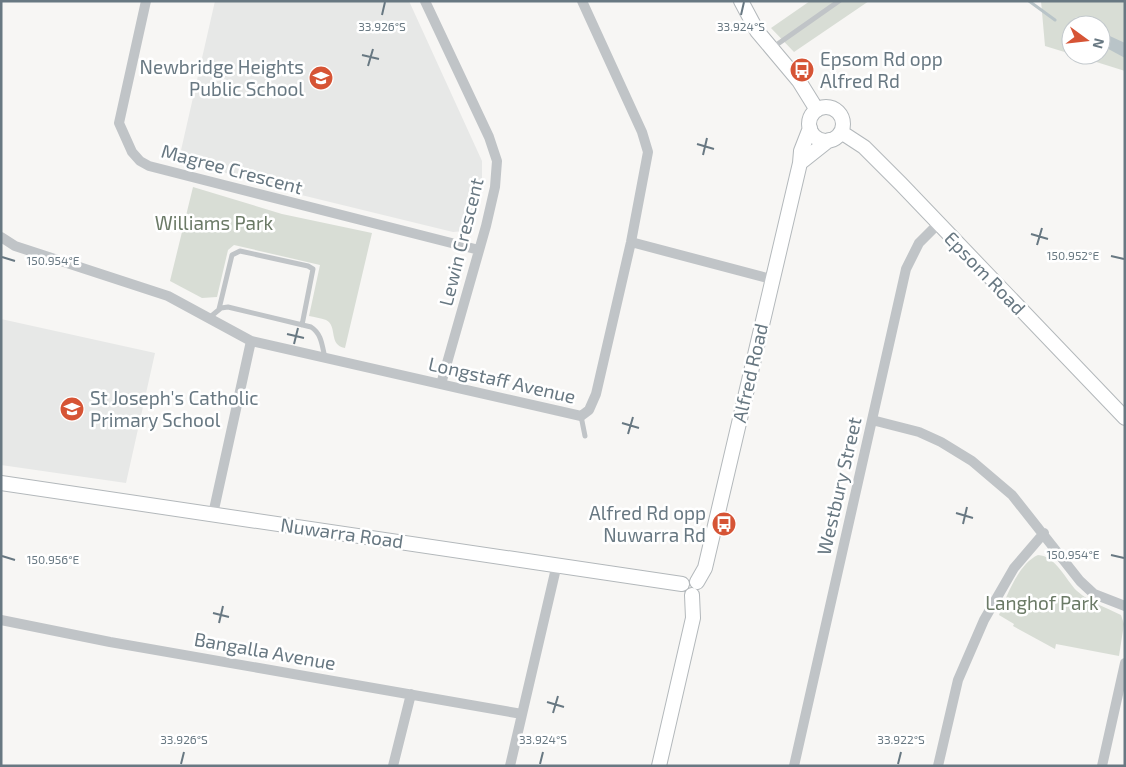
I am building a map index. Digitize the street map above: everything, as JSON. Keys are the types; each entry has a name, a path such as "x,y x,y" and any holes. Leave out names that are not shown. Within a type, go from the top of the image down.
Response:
{"street":[{"name":"Magree Crescent","path":"146,1 120,123 128,145 140,161 149,166 479,250"},
{"name":"Lewin Crescent","path":"425,1 489,137 497,161 495,187 441,384"},
{"name":"Longstaff Avenue","path":"1,237 15,246 168,296 251,341 581,416 589,410 596,394 631,242 648,152 642,132 582,1"},
{"path":"741,1 757,31 770,49 799,80 817,110"},
{"path":"800,163 841,132 843,122 839,113 826,107 817,110 811,118 810,128 819,139 829,140"},
{"name":"Alfred Road","path":"659,766 693,618 695,588 705,568 801,152 810,128"},
{"name":"Epsom Road","path":"841,132 864,147 1125,418"},
{"name":"Westbury Street","path":"794,766 906,269 919,243 938,224"},
{"path":"631,242 771,279"},
{"path":"213,514 251,341"},
{"path":"872,420 930,437 972,461 1012,495 1044,533 1080,581 1094,594 1125,606"},
{"name":"Nuwarra Road","path":"1,483 682,584 687,578 695,588"},
{"path":"938,766 958,680 984,620 1014,568 1044,533"},
{"path":"510,766 557,564"},
{"name":"Bangalla Avenue","path":"1,620 120,644 522,714"},
{"path":"1102,766 1125,663"},
{"path":"393,766 411,694"}],"lane":[{"path":"770,49 839,1"},
{"path":"219,309 232,255 240,251 308,266 313,269 302,325"},
{"path":"209,318 219,309 228,307 302,325 318,331 325,358"},
{"path":"581,416 586,436"}],"shaded area":[{"name":"Newbridge Heights Public School","path":"215,1 409,1 482,161 482,179 470,227 465,231 453,232 289,192 179,159"},
{"path":"1111,37 1125,43 1125,58 1111,50"},
{"name":"St Joseph's Catholic Primary School","path":"1,319 155,353 126,483 1,465"}],"green space":[{"path":"810,1 869,1 794,52 771,28"},
{"path":"1041,1 1125,1 1125,71 1106,65 1111,65 1111,15 1061,15 1061,51 1045,46"},
{"name":"Williams Park","path":"193,187 282,214 372,233 345,348 337,343 330,323 324,319 309,316 320,265 234,245 228,250 217,297 202,298 170,281"},
{"name":"Langhof Park","path":"1038,555 1050,559 1082,595 1121,615 1124,624 1119,656 1056,644 1055,649 1013,626 1014,624 999,615 1009,590 1019,573 1031,559"}],"waterway":[{"path":"1029,1 1055,20"}],"place":[{"name":"Epsom Rd opp Alfred Rd","path":"802,70"},
{"name":"Newbridge Heights Public School","path":"321,78"},
{"name":"St Joseph's Catholic Primary School","path":"72,409"},
{"name":"Alfred Rd opp Nuwarra Rd","path":"724,524"}]}
